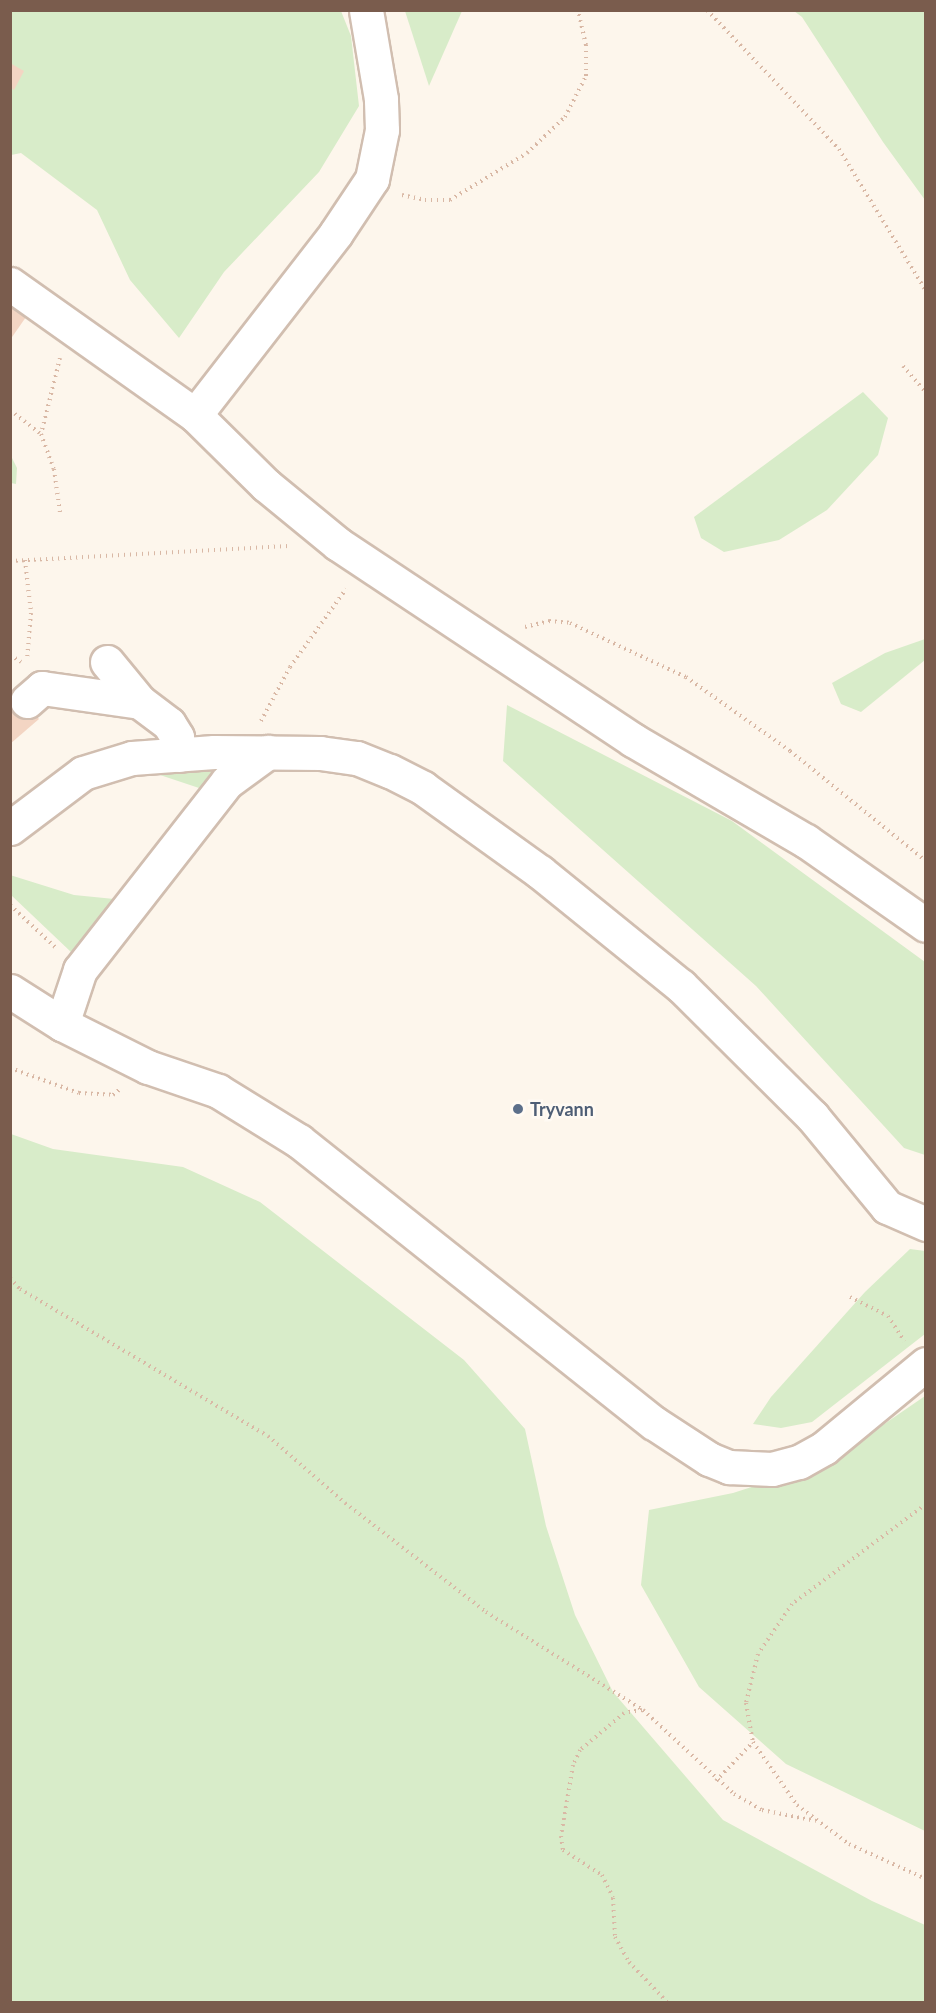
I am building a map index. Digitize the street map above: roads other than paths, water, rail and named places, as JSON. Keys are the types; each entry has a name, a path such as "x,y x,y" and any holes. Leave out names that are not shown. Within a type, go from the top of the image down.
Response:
{"street":[{"path":"195,415 349,215 372,179 382,130 381,99 366,10"},
{"path":"10,284 195,415 266,485 338,544 633,740 806,841 926,925"},
{"path":"107,663 140,702 169,724 177,737 179,755"},
{"path":"27,701 42,688 140,702"},
{"path":"62,1024 80,970 227,782 257,752"},
{"path":"10,828 83,773 132,758 257,752 357,758 423,788 475,824 681,986 812,1116 887,1206 926,1224"},
{"path":"10,991 62,1024 148,1067 218,1091 299,1141 654,1423 709,1459 729,1467 772,1469 807,1457 863,1418 919,1356"}],"place":[{"name":"Tryvann","path":"518,1109"}]}
